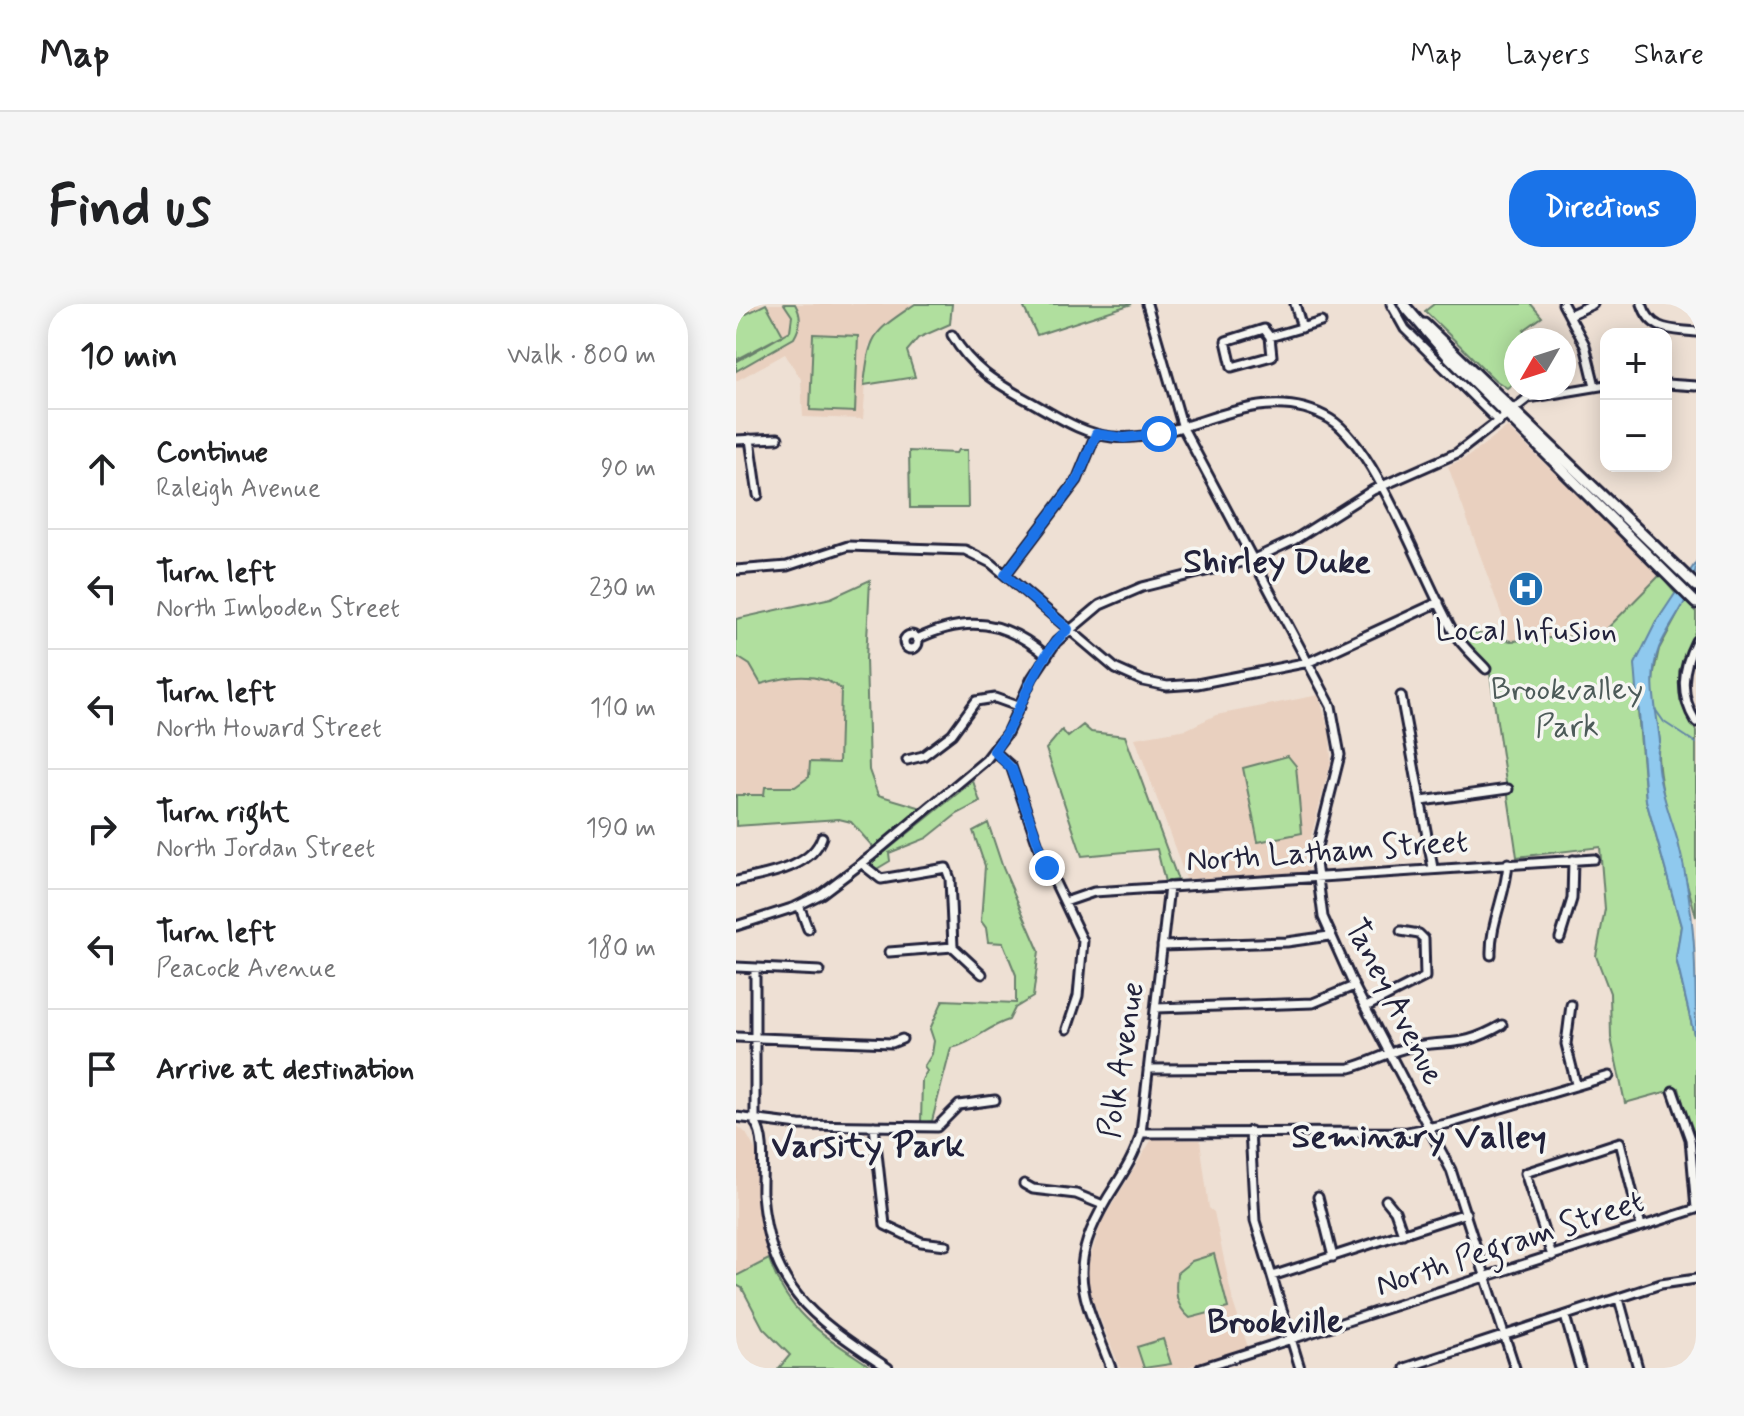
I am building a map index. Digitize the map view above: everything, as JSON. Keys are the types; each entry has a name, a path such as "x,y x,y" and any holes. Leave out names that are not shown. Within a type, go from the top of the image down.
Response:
{"main road":[{"path":"1403,304 1503,419 1696,603"},
{"path":"1412,314 1446,341 1696,586"}],"street":[{"name":"Taney Avenue","path":"1147,304 1183,428 1331,706 1340,745 1338,768 1315,855 1315,877 1329,936 1432,1128 1466,1213 1515,1368"},
{"path":"1295,304 1302,328"},
{"path":"1391,304 1405,329 1503,419"},
{"path":"1563,304 1587,351 1595,386"},
{"path":"1569,315 1593,304"},
{"path":"1642,304 1648,318 1657,327 1696,332"},
{"path":"1270,337 1321,322"},
{"path":"1264,329 1270,337 1274,352 1271,358 1236,369 1231,366 1224,345 1227,340 1264,329"},
{"path":"952,335 978,370 1096,434 1145,436 1264,404 1305,408 1346,431 1361,449 1381,486 1458,639 1486,669"},
{"path":"1672,384 1696,386"},
{"path":"736,926 799,905 862,864 994,751 1047,656 1068,629 1100,605 1130,591 1254,559 1298,537 1381,486 1451,456 1539,394 1600,386"},
{"path":"1005,575 1077,480 1096,434"},
{"path":"736,440 778,438"},
{"path":"750,439 758,495"},
{"path":"736,570 787,566 842,547 958,549 982,557 1116,669 1160,685 1197,684 1309,662 1439,602"},
{"path":"917,639 939,630 996,625 1019,633 1047,656"},
{"path":"1696,641 1686,664 1684,686 1696,722"},
{"path":"1696,649 1688,676 1696,713"},
{"path":"1401,696 1433,868"},
{"path":"907,760 923,756 952,734 976,701 995,698 1020,707"},
{"path":"994,751 1012,769 1040,851 1084,945 1078,996 1067,1029"},
{"path":"1422,801 1508,789"},
{"path":"736,881 792,866 816,849 822,837"},
{"name":"North Latham Street","path":"1065,902 1094,892 1594,859"},
{"path":"1560,938 1572,899 1573,860"},
{"path":"1491,955 1491,934 1506,894 1508,863"},
{"path":"862,864 881,879 940,867 949,872 953,947 982,974"},
{"name":"Polk Avenue","path":"1111,1368 1085,1300 1081,1273 1083,1246 1132,1157 1141,1133 1169,887"},
{"path":"799,905 808,929"},
{"path":"1366,1007 1425,979 1425,941 1419,934 1401,931"},
{"path":"1162,946 1287,942 1329,936"},
{"path":"889,952 953,947"},
{"path":"736,967 820,971"},
{"path":"755,970 755,1122 765,1219 788,1284 819,1322 888,1368"},
{"path":"1156,1008 1313,1003 1354,986"},
{"path":"1571,1005 1566,1044 1576,1084"},
{"path":"1148,1069 1350,1068 1374,1063 1392,1053 1413,1047 1472,1041 1502,1025"},
{"path":"736,1037 892,1043 902,1039"},
{"path":"1141,1133 1407,1132 1432,1128 1609,1076"},
{"path":"1673,1091 1690,1139 1696,1209"},
{"path":"736,1117 755,1122 937,1127 959,1105 995,1100"},
{"path":"874,1126 885,1225 915,1240 946,1245"},
{"path":"1250,1131 1253,1208 1300,1368"},
{"path":"1552,1256 1525,1173 1620,1142 1641,1226"},
{"path":"1024,1184 1033,1189 1076,1194 1103,1205"},
{"path":"1318,1197 1333,1257"},
{"path":"1386,1200 1395,1211 1403,1234"},
{"name":"North Pegram Street","path":"1201,1368 1696,1209"},
{"path":"1272,1276 1466,1213"},
{"path":"1405,1368 1668,1282 1696,1279"},
{"path":"1619,1299 1638,1368"},
{"path":"1565,1316 1580,1368"}],"shaded area":[{"path":"736,304 915,304 869,345 863,419 803,417 801,379 785,354 736,381"},
{"path":"1507,427 1660,575 1602,634 1511,641 1448,466 1466,458"},
{"path":"736,656 750,665 761,684 780,678 819,676 841,689 839,763 795,787 764,795 736,795"},
{"path":"1319,695 1330,735 1331,762 1308,848 1308,872 1186,879 1135,738 1187,729 1216,715"},
{"path":"736,1125 746,1133 756,1151 758,1203 771,1257 736,1276"},
{"path":"1152,1139 1200,1140 1209,1208 1214,1212 1233,1302 1248,1347 1185,1368 1120,1368 1091,1296 1086,1271 1101,1223"}],"green space":[{"path":"766,304 783,335 736,360 736,319"},
{"path":"784,304 795,304 799,313 794,338 736,371 736,362 790,331 792,316"},
{"path":"915,304 952,304 950,324 918,338 907,351 915,377 864,385 869,354 876,336 890,321"},
{"path":"1029,304 1132,304 1037,335 1024,308"},
{"path":"1434,304 1531,304 1542,317 1527,328 1504,328 1504,386 1425,311"},
{"path":"813,334 858,336 855,412 810,410"},
{"path":"967,450 968,508 910,508 909,451 956,453"},
{"name":"Brookvalley Park","path":"1660,575 1676,594 1655,624 1636,689 1646,800 1681,926 1676,958 1696,1043 1696,1153 1679,1088 1625,1103 1611,1038 1610,993 1596,956 1605,909 1600,847 1517,857 1489,667 1460,635 1467,631 1511,641 1602,634"},
{"path":"870,580 866,659 869,770 878,795 922,808 874,848 851,822 839,819 736,826 736,795 764,795 765,787 795,787 809,777 810,762 839,763 841,689 813,677 761,684 750,665 736,656 736,619 831,598"},
{"path":"1685,601 1696,612 1696,629 1679,671 1680,700 1696,731 1696,917 1664,800 1658,755 1660,741 1652,695 1659,649"},
{"path":"1083,725 1091,732 1125,736 1178,880 1165,882 1157,849 1082,856 1046,749 1062,730 1068,737"},
{"path":"1288,756 1296,766 1302,833 1258,842 1243,768"},
{"path":"973,781 980,802 957,814 927,838 889,853 890,861 875,870 870,864"},
{"path":"988,823 1003,868 1039,951 1033,997 1015,1008 1009,1020 951,1048 932,1121 921,1123 922,1080 927,1071 924,1067 932,1054 934,1041 930,1029 943,1000 1016,1003 1016,975 1003,943 988,942 986,928 981,921 985,866 973,831"},
{"path":"1214,1254 1228,1308 1190,1318 1177,1298 1177,1273 1192,1261"},
{"path":"769,1259 787,1296 810,1323 873,1368 779,1368 790,1355 763,1328 742,1288 736,1285 736,1276"},
{"path":"1163,1339 1171,1364 1144,1368 1137,1347"}],"water":[{"path":"1696,562 1688,596 1659,648 1653,683 1660,742 1659,778 1678,842 1692,917 1696,1043 1676,958 1681,926 1646,800 1635,664 1655,624"}],"waterway":[{"path":"1655,709 1664,722 1696,743"}],"place":[{"name":"Local Infusion","path":"1526,589"}],"district":[{"name":"Shirley Duke","path":"1277,562"},
{"name":"Seminary Valley","path":"1419,1137"},
{"name":"Varsity Park","path":"868,1146"},
{"name":"Brookville","path":"1275,1322"}],"route":[{"path":"1047,868 1012,769 994,751 1007,733 1032,678 1068,629 1005,575 1077,480 1096,434 1124,438 1159,434"}]}
